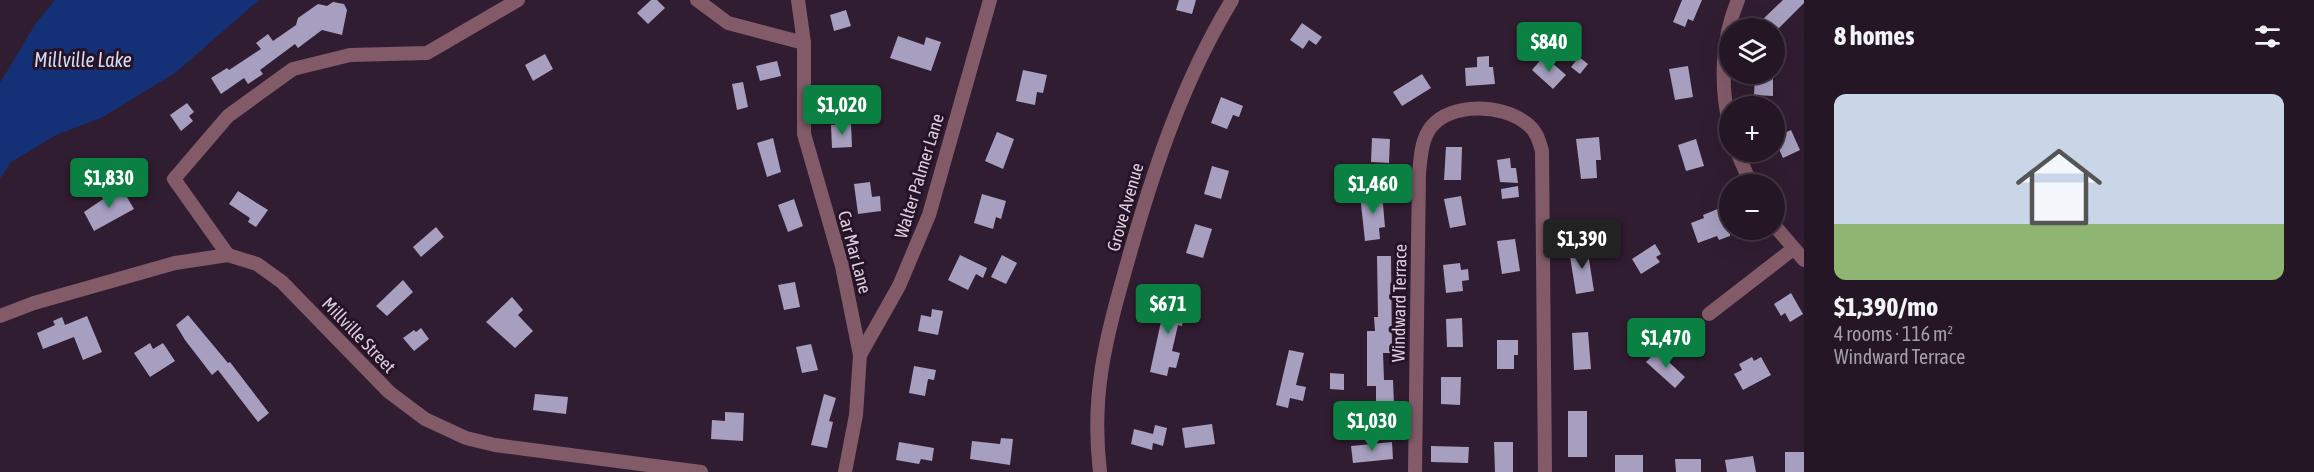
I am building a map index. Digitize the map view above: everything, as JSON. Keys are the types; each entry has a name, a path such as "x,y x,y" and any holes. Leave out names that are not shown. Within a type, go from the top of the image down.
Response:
{"street":[{"path":"228,255 174,179 228,116 293,69 350,55 427,53 518,0"},
{"path":"697,0 728,23 804,43"},
{"name":"Car Mar Lane","path":"798,0 804,43 804,134 842,266 860,355 856,415 844,472"},
{"name":"Walter Palmer Lane","path":"860,355 899,286 929,215 990,0"},
{"name":"Grove Avenue","path":"1100,472 1096,438 1099,378 1124,275 1152,178 1176,113 1208,42 1232,0"},
{"path":"1725,96 1725,54 1728,29 1738,0"},
{"name":"Windward Terrace","path":"1415,472 1419,172 1423,141 1430,128 1442,118 1456,112 1486,110 1516,116 1528,124 1538,136 1542,151 1545,472"},
{"path":"1785,239 1804,260"},
{"path":"1709,314 1793,249"},
{"name":"Millville Street","path":"0,316 34,303 175,263 228,255 257,264 282,282 388,392 425,419 466,438 495,445 701,472"}],"water":[{"name":"Millville Lake","path":"55,0 259,0 175,73 101,118 56,135 11,162 0,179 0,83 36,23"}],"building":[{"path":"651,0 657,0 665,8 648,24 637,13"},
{"path":"1179,0 1196,0 1192,14 1176,10"},
{"path":"1682,0 1702,0 1693,21 1688,19 1685,27 1673,22"},
{"path":"1783,0 1804,0 1804,3 1785,22 1785,18 1764,18"},
{"path":"333,2 344,4 347,10 342,35 322,30 298,48 295,44 260,70 263,74 248,84 244,78 221,94 211,78 227,68 229,70 261,49 256,43 268,34 273,41 296,25 298,18 318,4 327,6"},
{"path":"846,10 851,26 834,31 830,15"},
{"path":"1302,23 1322,37 1316,45 1309,40 1303,49 1290,40"},
{"path":"898,36 924,45 926,37 941,42 931,71 890,58"},
{"path":"545,54 553,69 533,81 525,65"},
{"path":"1489,56 1489,67 1493,67 1495,84 1466,86 1465,68 1477,67 1477,57"},
{"path":"1544,56 1566,75 1553,89 1532,70"},
{"path":"1579,57 1588,64 1580,74 1571,67"},
{"path":"777,61 781,76 760,81 756,66"},
{"path":"1688,66 1693,97 1675,100 1669,69"},
{"path":"1023,70 1047,75 1043,93 1037,92 1035,105 1016,101"},
{"path":"1422,74 1431,88 1402,106 1393,92"},
{"path":"743,82 748,107 737,110 732,84"},
{"path":"1755,84 1773,84 1773,96 1754,95"},
{"path":"1221,97 1243,106 1239,117 1233,115 1227,129 1211,123"},
{"path":"187,103 194,112 189,116 193,121 181,131 170,115"},
{"path":"851,124 852,147 832,148 831,125"},
{"path":"1791,130 1800,150 1785,157 1785,133"},
{"path":"997,132 1014,139 1003,169 985,161"},
{"path":"1599,137 1601,160 1596,160 1597,178 1581,179 1576,139"},
{"path":"773,138 781,172 767,177 757,143"},
{"path":"1372,138 1390,139 1389,163 1371,162"},
{"path":"1696,139 1704,166 1686,171 1678,145"},
{"path":"1446,147 1462,147 1461,180 1444,180"},
{"path":"1510,158 1511,168 1516,168 1518,183 1500,182 1497,160"},
{"path":"1212,166 1229,171 1221,199 1204,194"},
{"path":"870,182 872,197 880,196 881,211 858,214 854,184"},
{"path":"1518,186 1519,197 1502,199 1501,189"},
{"path":"121,187 134,209 94,231 84,212"},
{"path":"238,191 268,210 256,227 248,222 250,218 229,204"},
{"path":"1382,193 1385,227 1379,228 1380,239 1365,241 1360,195"},
{"path":"982,194 1006,201 1001,219 996,217 993,229 974,223"},
{"path":"1461,196 1466,225 1450,228 1444,199"},
{"path":"794,199 803,226 788,232 778,205"},
{"path":"1719,208 1719,240 1717,236 1698,243 1691,223 1704,218 1703,215"},
{"path":"1195,224 1212,229 1203,258 1186,253"},
{"path":"436,227 444,237 421,257 413,247"},
{"path":"1515,239 1520,271 1502,274 1497,241"},
{"path":"1655,244 1661,254 1656,257 1660,262 1641,274 1632,259"},
{"path":"1587,247 1594,291 1576,294 1569,250"},
{"path":"960,255 987,268 983,278 976,274 968,290 948,280"},
{"path":"1002,255 1017,263 1006,284 991,277"},
{"path":"1377,256 1391,256 1392,353 1383,353 1384,380 1393,380 1394,405 1376,405 1376,386 1367,386 1367,331 1375,331 1374,317 1378,317"},
{"path":"1460,263 1461,270 1468,269 1469,280 1462,281 1463,291 1446,293 1443,265"},
{"path":"403,280 413,292 387,316 376,306"},
{"path":"795,282 800,307 784,310 778,285"},
{"path":"1791,293 1803,314 1790,322 1785,313 1781,316 1774,304"},
{"path":"1167,294 1187,298 1182,326 1178,325 1172,351 1180,353 1176,368 1169,367 1167,376 1150,372"},
{"path":"512,297 523,310 518,315 533,331 515,348 486,322"},
{"path":"932,309 943,311 938,335 918,331 921,315 931,317"},
{"path":"188,315 228,363 230,362 269,413 258,422 218,370 212,375 185,340 176,325"},
{"path":"87,316 102,352 83,360 74,337 43,349 37,333 55,325 53,321 62,317 65,325"},
{"path":"1462,318 1463,347 1447,347 1446,319"},
{"path":"421,328 429,339 414,351 403,338"},
{"path":"1588,332 1591,369 1574,370 1572,333"},
{"path":"1497,340 1518,340 1518,355 1514,355 1514,369 1497,369"},
{"path":"150,343 153,349 163,343 175,361 150,377 134,353"},
{"path":"811,344 818,370 802,373 796,347"},
{"path":"1289,350 1304,353 1296,385 1306,387 1303,401 1290,398 1288,408 1276,405"},
{"path":"1657,351 1685,377 1675,388 1646,362"},
{"path":"1752,357 1754,361 1761,357 1771,375 1743,390 1734,374 1742,370 1739,364"},
{"path":"914,366 936,370 934,380 928,379 925,396 909,393"},
{"path":"1330,373 1344,374 1344,390 1330,389"},
{"path":"1441,377 1461,377 1460,405 1441,404"},
{"path":"535,394 568,397 566,414 533,410"},
{"path":"824,394 836,398 829,421 833,422 827,448 811,445"},
{"path":"1568,411 1587,411 1587,457 1568,457"},
{"path":"725,412 744,413 743,441 711,439 712,420 725,421"},
{"path":"1212,424 1215,444 1185,448 1182,428"},
{"path":"1155,425 1167,428 1163,446 1153,443 1152,450 1131,444 1134,429 1153,434"},
{"path":"1001,438 1013,439 1010,465 970,459 972,441 1000,444"},
{"path":"899,442 934,448 932,461 921,459 919,464 896,460"},
{"path":"1392,442 1393,459 1353,463 1351,446"},
{"path":"1494,442 1513,442 1513,472 1495,472"},
{"path":"1431,446 1469,447 1468,463 1431,462"},
{"path":"1785,452 1804,452 1804,472 1785,472"},
{"path":"1615,455 1643,455 1643,472 1615,472"},
{"path":"1753,456 1756,472 1727,472 1725,460"},
{"path":"1675,459 1701,459 1701,472 1676,472"}]}
